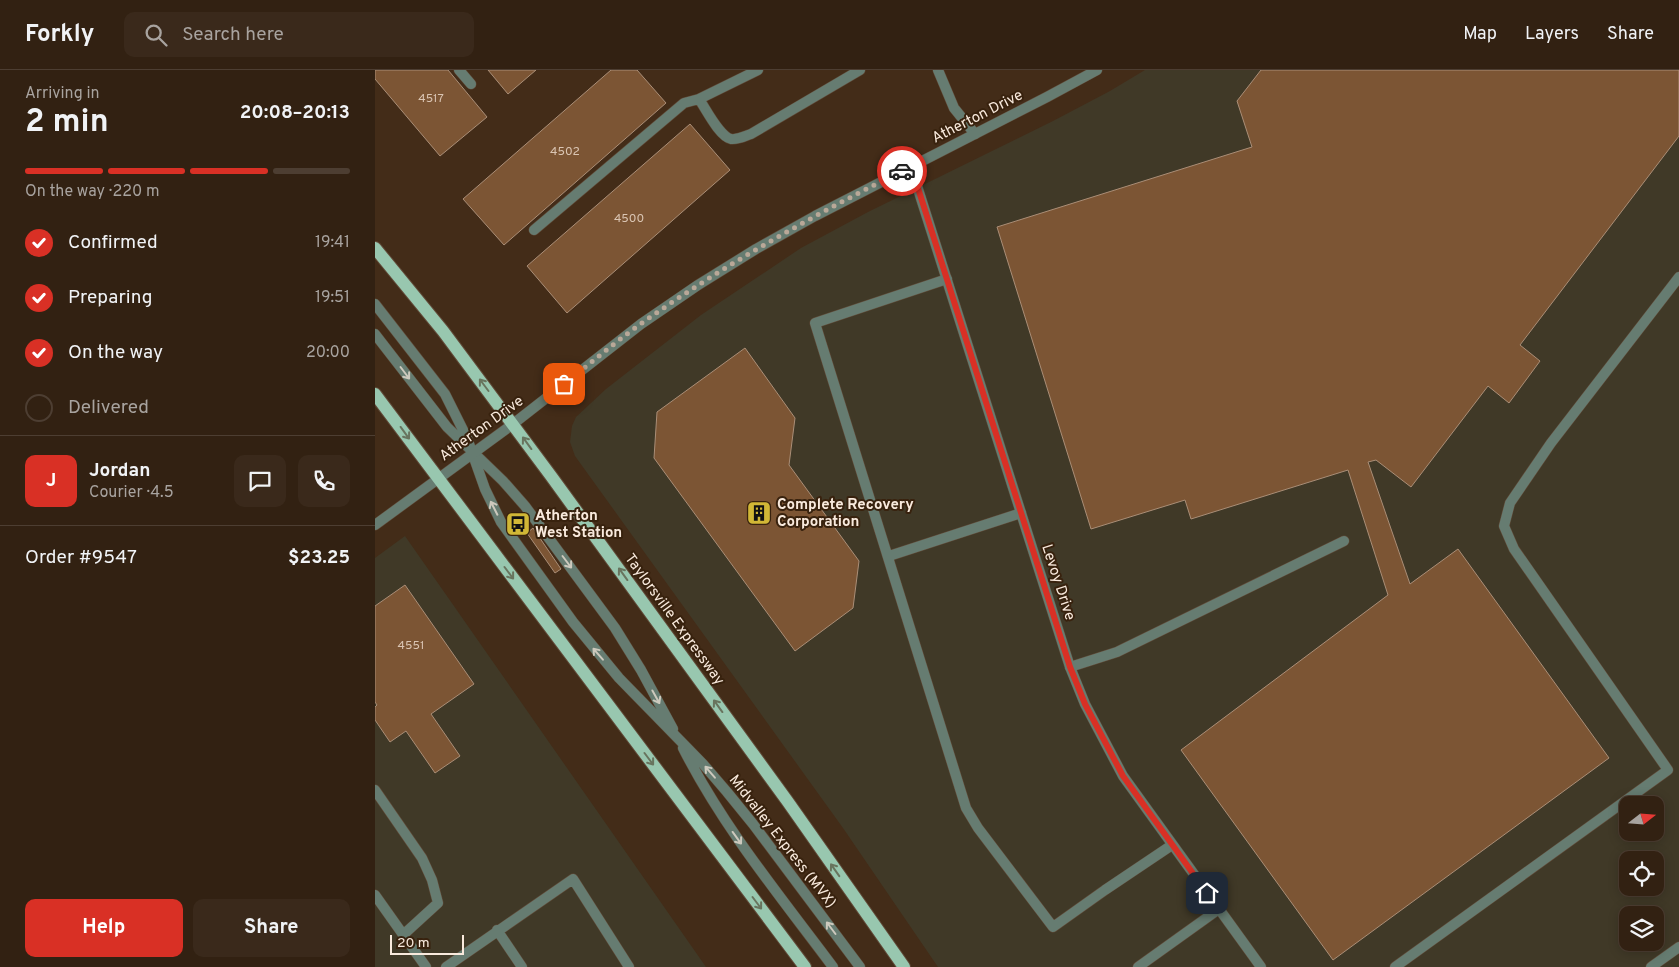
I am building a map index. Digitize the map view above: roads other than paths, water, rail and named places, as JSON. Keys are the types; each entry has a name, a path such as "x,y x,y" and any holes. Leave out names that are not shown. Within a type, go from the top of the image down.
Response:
{"main road":[{"name":"Taylorsville Expressway","path":"375,248 443,331 513,424 788,802 904,967"},
{"path":"375,394 805,967"}],"street":[{"path":"459,70 471,84"},
{"path":"534,230 684,103 699,99 758,70"},
{"path":"699,99 723,135 732,139 741,138 860,70"},
{"path":"938,70 954,108 975,134"},
{"name":"Atherton Drive","path":"375,525 513,424 641,324 698,285 756,249 815,216 1097,70"},
{"name":"Levoy Drive","path":"911,166 1070,667 1085,704 1123,776 1261,967"},
{"path":"1395,967 1668,770 1514,549 1504,526 1511,503 1551,442 1679,277"},
{"path":"947,279 815,323 967,808 978,828 1053,927 1172,845"},
{"name":"Midvalley Express (MVX)","path":"375,304 445,394 460,423 473,453 485,489 501,522 573,622 619,678 703,764 753,824 860,967"},
{"name":"Midvalley Express (MVX)","path":"375,334 433,411 459,441 503,480 525,506 615,628 641,670 697,775 731,829 833,967"},
{"path":"889,556 1021,513"},
{"path":"1070,667 1117,652 1344,541"},
{"path":"375,790 422,858 432,880 438,903 403,935"},
{"path":"446,967 573,878 629,967"},
{"path":"375,895 426,967"},
{"path":"1138,967 1219,909"},
{"path":"497,930 522,967"},
{"path":"1651,967 1679,948"}],"place":[{"name":"Complete Recovery Corporation","path":"759,513"},
{"name":"Atherton West Station","path":"518,524"}]}
